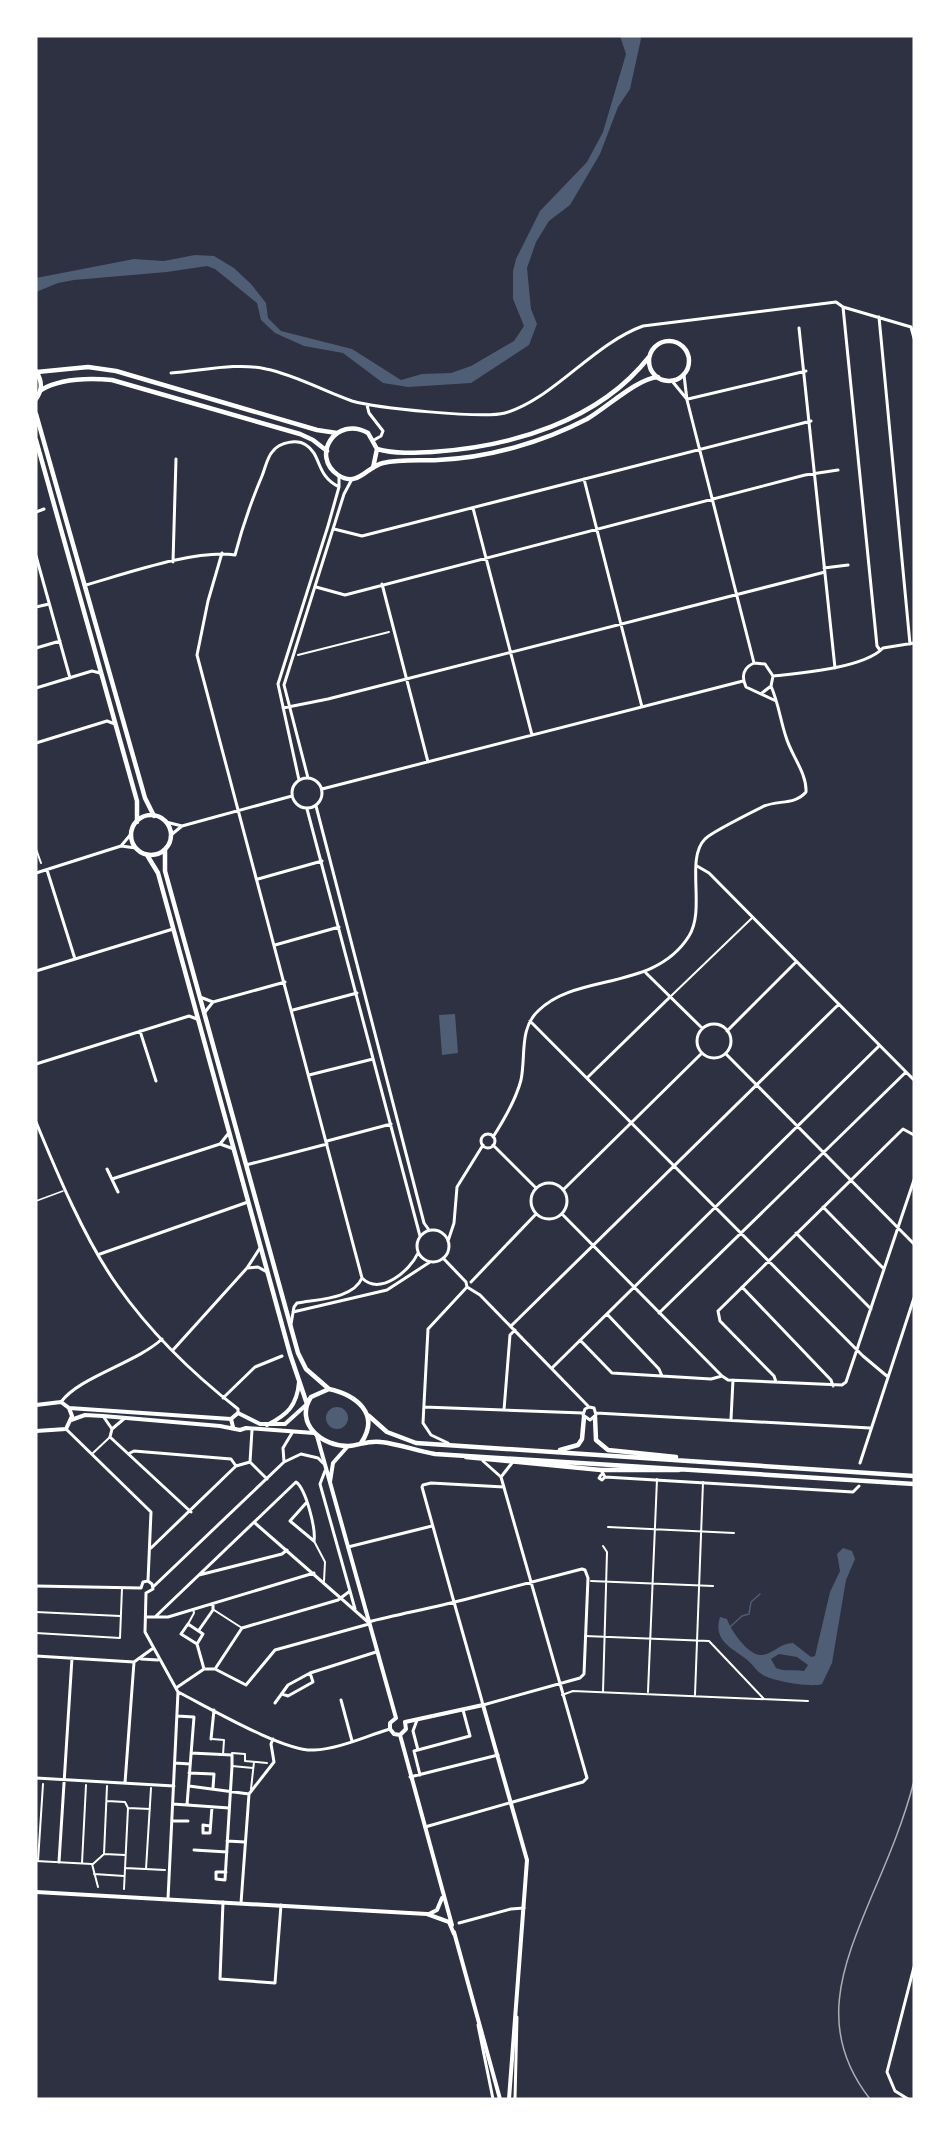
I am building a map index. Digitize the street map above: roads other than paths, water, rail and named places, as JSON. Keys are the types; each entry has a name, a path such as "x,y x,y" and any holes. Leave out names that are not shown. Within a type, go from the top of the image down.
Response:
{"main road":[{"path":"373,468 385,463 481,455 527,443 587,419 644,381 658,377 672,381 684,375 689,358 678,343 660,343 626,382 601,401 568,419 535,432 480,447 455,450 392,452 378,449"},
{"path":"649,357 651,369 658,377"},
{"path":"36,399 41,390 41,380 36,372 88,367 116,371 317,430 337,433"},
{"path":"41,390 53,384 84,379 112,380 300,434 314,440 327,451"},
{"path":"36,414 144,796 154,816 166,822 171,835 165,850 165,871 301,1362 315,1379 329,1389 352,1396 387,1432 417,1443 914,1476"},
{"path":"344,429 361,429 374,440 378,449 373,468 368,474 352,479 339,475 329,465 327,451 330,441 344,429"},
{"path":"36,440 139,806 137,822 131,834 136,848 154,863 294,1370 299,1378 307,1404 306,1418 315,1434 348,1446 383,1442 414,1450 452,1454 914,1484"},
{"path":"137,822 154,816"},
{"path":"147,855 155,855 165,850"},
{"path":"307,1404 319,1391 329,1389"},
{"path":"549,1452 578,1445 582,1439 583,1415"},
{"path":"595,1415 596,1440 608,1450 705,1462"},
{"path":"361,1443 369,1428 369,1416"},
{"path":"452,1454 483,1461 602,1474 704,1469"}],"street":[{"path":"171,374 264,368 367,405 460,413 504,413 521,407 605,346 627,332 643,326 836,302 843,307 911,327 914,338"},
{"path":"843,307 877,646 880,650"},
{"path":"773,676 835,668 876,656 883,648 912,644 879,317"},
{"path":"800,328 835,668"},
{"path":"687,400 806,371"},
{"path":"684,375 687,400 754,663"},
{"path":"672,381 687,400"},
{"path":"367,405 369,413 383,431 381,436 374,440"},
{"path":"334,529 362,536 811,421"},
{"path":"86,585 173,562 222,553 235,555 245,519 275,449 291,442 306,444 326,478 339,487"},
{"path":"173,562 176,459"},
{"path":"316,586 340,595 597,531 816,473 838,470"},
{"path":"299,780 278,684 339,487 339,475"},
{"path":"308,778 284,685 352,479"},
{"path":"584,479 642,706"},
{"path":"473,508 532,735"},
{"path":"36,512 44,509"},
{"path":"222,553 199,642 198,658 362,1278 375,1285 385,1284 415,1261 420,1236 307,809"},
{"path":"36,556 69,678"},
{"path":"283,708 289,709 848,565"},
{"path":"382,584 428,762"},
{"path":"36,608 49,604"},
{"path":"298,655 389,632"},
{"path":"36,648 60,641"},
{"path":"36,688 92,670 99,662"},
{"path":"493,1145 494,1137 520,1081 525,1033 530,1021 543,1006 561,996 646,973 680,947 690,935 697,905 699,846 710,834 764,807 798,799 806,792 806,782 786,738 777,702 771,686 773,676 765,664 754,663 745,670 743,681 750,691 762,693 777,702"},
{"path":"92,670 103,674"},
{"path":"322,789 743,681"},
{"path":"762,693 771,686"},
{"path":"106,721 113,711"},
{"path":"36,743 106,721 117,725"},
{"path":"308,778 318,783 322,789 321,798 316,806 307,809 296,805 292,796 293,787 299,780 308,778"},
{"path":"166,822 182,825 292,796"},
{"path":"316,806 424,1223 429,1230"},
{"path":"171,835 182,825"},
{"path":"121,846 131,834"},
{"path":"36,873 121,846 136,848"},
{"path":"36,849 41,863"},
{"path":"258,879 322,861"},
{"path":"697,866 709,873 914,1080"},
{"path":"47,870 75,959"},
{"path":"588,1077 752,918"},
{"path":"275,945 339,927"},
{"path":"36,971 173,928"},
{"path":"727,1030 796,961"},
{"path":"646,973 702,1028"},
{"path":"200,997 213,1002 285,982"},
{"path":"292,1010 357,993"},
{"path":"204,1014 213,1002"},
{"path":"511,1326 839,1004"},
{"path":"36,1064 189,1016 194,1008"},
{"path":"189,1016 198,1020"},
{"path":"530,1021 857,1350 888,1377"},
{"path":"714,1024 727,1030 731,1043 726,1053 714,1058 702,1053 697,1041 702,1028 714,1024"},
{"path":"140,1031 156,1081"},
{"path":"553,1367 879,1046"},
{"path":"563,1190 702,1053"},
{"path":"726,1053 914,1244"},
{"path":"309,1075 373,1059"},
{"path":"659,1313 906,1072"},
{"path":"36,1122 65,1190 116,1283 172,1350 238,1413 248,1419 266,1425 285,1424 307,1404"},
{"path":"246,1165 391,1124"},
{"path":"776,1382 774,1376 717,1314 796,1233 906,1129 914,1135"},
{"path":"112,1179 220,1143 229,1132"},
{"path":"293,1312 395,1287 430,1262 443,1258 447,1254 448,1241 453,1227 457,1187 483,1145 483,1136 488,1134 494,1137"},
{"path":"220,1143 234,1149"},
{"path":"483,1145 488,1148 493,1145"},
{"path":"493,1145 537,1189"},
{"path":"107,1169 118,1192"},
{"path":"562,1214 722,1376 733,1380 833,1386 846,1382 914,1180"},
{"path":"550,1183 563,1190 567,1202 562,1214 549,1220 536,1214 531,1201 537,1189 550,1183"},
{"path":"100,1254 249,1201"},
{"path":"823,1207 884,1269"},
{"path":"468,1282 536,1214"},
{"path":"420,1236 429,1230 441,1232 453,1227"},
{"path":"441,1232 448,1241"},
{"path":"796,1233 871,1309"},
{"path":"172,1350 247,1268 261,1247"},
{"path":"418,1253 430,1262"},
{"path":"443,1258 468,1282 469,1287 553,1367 595,1415"},
{"path":"247,1268 258,1267 268,1273"},
{"path":"291,1328 297,1303 354,1290 362,1278"},
{"path":"452,1446 431,1435 423,1423 428,1329 469,1287"},
{"path":"741,1287 831,1380 833,1386"},
{"path":"860,1463 914,1298"},
{"path":"607,1314 659,1369 662,1376"},
{"path":"504,1410 510,1335 515,1330"},
{"path":"36,1405 61,1402 74,1390 145,1353 162,1339"},
{"path":"580,1340 612,1373 711,1379 722,1376"},
{"path":"223,1398 255,1367 282,1356"},
{"path":"266,1425 284,1417 292,1408 299,1378"},
{"path":"731,1419 733,1380"},
{"path":"61,1402 69,1408 231,1419 238,1413"},
{"path":"423,1407 583,1415 590,1420 595,1415 731,1419 870,1428"},
{"path":"583,1415 589,1407"},
{"path":"66,1429 71,1420 69,1408"},
{"path":"71,1420 85,1415 103,1416 233,1427 240,1430 246,1428 315,1434 348,1546 368,1623 376,1652 396,1718 405,1722 483,1705 580,1678 584,1674 587,1572 582,1569 368,1623 275,1650 246,1685 215,1669 204,1669 177,1690"},
{"path":"103,1416 112,1428"},
{"path":"91,1455 110,1437 112,1428 125,1418"},
{"path":"231,1419 233,1427"},
{"path":"246,1428 248,1419"},
{"path":"36,1431 66,1429 150,1512 151,1548 148,1581 153,1587"},
{"path":"252,1430 250,1462 267,1479"},
{"path":"284,1462 283,1448 292,1433"},
{"path":"110,1437 130,1453 191,1512"},
{"path":"330,1483 333,1463 348,1446"},
{"path":"130,1453 134,1451 231,1459 236,1466"},
{"path":"146,1593 151,1591 284,1462 301,1454 310,1455 323,1463"},
{"path":"424,1827 511,1804 586,1780 504,1487 501,1478 483,1461"},
{"path":"151,1548 191,1512 236,1466 250,1462"},
{"path":"501,1478 512,1463"},
{"path":"325,1471 320,1484 325,1507 356,1611"},
{"path":"602,1474 854,1492 859,1486"},
{"path":"648,1693 657,1479"},
{"path":"155,1617 296,1482 301,1486 307,1502 314,1541 325,1562 324,1581"},
{"path":"695,1695 703,1482"},
{"path":"504,1487 423,1485 432,1526 527,1860 509,2099"},
{"path":"307,1502 290,1521 314,1541"},
{"path":"255,1523 324,1581 368,1623"},
{"path":"348,1546 432,1526"},
{"path":"608,1527 734,1533"},
{"path":"603,1546 607,1552 603,1692"},
{"path":"197,1576 282,1554 286,1550"},
{"path":"146,1617 162,1617 213,1604 314,1573"},
{"path":"141,1588 143,1582 148,1581"},
{"path":"591,1581 713,1586"},
{"path":"36,1586 141,1588 146,1593 145,1632 158,1660 177,1690 291,1747 309,1750 352,1741 390,1729"},
{"path":"36,1633 120,1638 122,1588"},
{"path":"215,1669 242,1628 342,1598 350,1591"},
{"path":"198,1631 213,1610 213,1604"},
{"path":"193,1609 194,1613 181,1634 197,1644 204,1669"},
{"path":"213,1610 242,1628"},
{"path":"161,1611 162,1617"},
{"path":"36,1612 121,1616"},
{"path":"188,1624 203,1634 197,1644"},
{"path":"585,1636 709,1641 764,1699"},
{"path":"36,1656 134,1662 152,1649"},
{"path":"275,1702 288,1685 310,1672 376,1652"},
{"path":"59,1863 72,1658"},
{"path":"141,1659 158,1660"},
{"path":"125,1783 134,1662"},
{"path":"282,1694 288,1696 313,1682 310,1672"},
{"path":"168,1899 177,1690"},
{"path":"562,1695 573,1691 808,1701"},
{"path":"341,1700 352,1741"},
{"path":"420,1775 414,1751 470,1736 463,1708"},
{"path":"214,1710 211,1739 225,1740 223,1755"},
{"path":"177,1716 194,1718 188,1805"},
{"path":"396,1718 390,1723 390,1729 394,1734 400,1735"},
{"path":"417,1720 413,1731 418,1750"},
{"path":"400,1735 406,1729 405,1722"},
{"path":"400,1735 500,2099"},
{"path":"250,1792 274,1761 271,1744 273,1738"},
{"path":"191,1753 245,1754 244,1761 267,1763"},
{"path":"226,1872 232,1755"},
{"path":"410,1777 498,1755"},
{"path":"241,1903 254,1762"},
{"path":"175,1763 190,1764"},
{"path":"232,1766 253,1768"},
{"path":"189,1773 214,1774 213,1788"},
{"path":"252,1777 262,1778"},
{"path":"36,1778 174,1786"},
{"path":"44,1784 37,1861 92,1864 104,1854 126,1856"},
{"path":"82,1864 86,1785"},
{"path":"104,1854 107,1786"},
{"path":"189,1786 250,1792"},
{"path":"146,1869 151,1788"},
{"path":"107,1801 124,1802 128,1808 124,1888"},
{"path":"173,1804 229,1808"},
{"path":"210,1826 212,1807"},
{"path":"128,1808 150,1809"},
{"path":"172,1821 188,1821"},
{"path":"227,1841 245,1842"},
{"path":"194,1850 227,1852"},
{"path":"92,1864 98,1887"},
{"path":"125,1868 165,1870"},
{"path":"94,1874 125,1876"},
{"path":"36,1892 427,1914 449,1922 454,1934"},
{"path":"427,1914 437,1910 443,1897"},
{"path":"223,1902 220,1979 275,1983 281,1905"},
{"path":"435,1916 441,1915 447,1908"},
{"path":"459,1923 511,1909 524,1908"},
{"path":"908,2099 895,2091 887,2072 914,1967"},
{"path":"515,2099 516,2012"},
{"path":"478,2024 493,2099"}],"lane":[{"path":"36,1201 65,1190"}],"water":[{"path":"620,36 640,36 641,39 630,89 618,107 600,154 570,205 549,221 536,242 527,268 531,309 537,324 529,345 471,383 408,387 383,383 343,353 304,346 275,333 261,320 257,303 215,269 207,266 74,280 58,283 36,292 36,278 134,259 164,261 195,255 214,256 234,268 251,284 266,303 268,318 281,331 352,349 401,380 422,374 451,373 471,366 514,341 524,326 513,299 513,271 516,259 540,211 587,162 603,132 626,54"},
{"path":"455,1014 458,1053 442,1055 439,1015"},
{"path":"333,1407 341,1407 348,1414 348,1422 341,1429 333,1429 326,1422 326,1414"},
{"path":"843,1548 852,1551 855,1559 846,1580 832,1663 822,1684 783,1682 768,1677 724,1642 719,1632 720,1617 727,1619 741,1642 751,1652 762,1655 793,1643 811,1657 815,1656 830,1592 840,1571 837,1554","holes":["779,1654 797,1657 808,1665 804,1671 776,1668 771,1659"]}],"waterway":[{"path":"730,1627 742,1616 749,1614 751,1602 760,1594"}],"railway":[{"path":"870,2099 853,2073 843,2047 839,2022 840,1997 844,1971 852,1946 896,1838 914,1781"}]}
